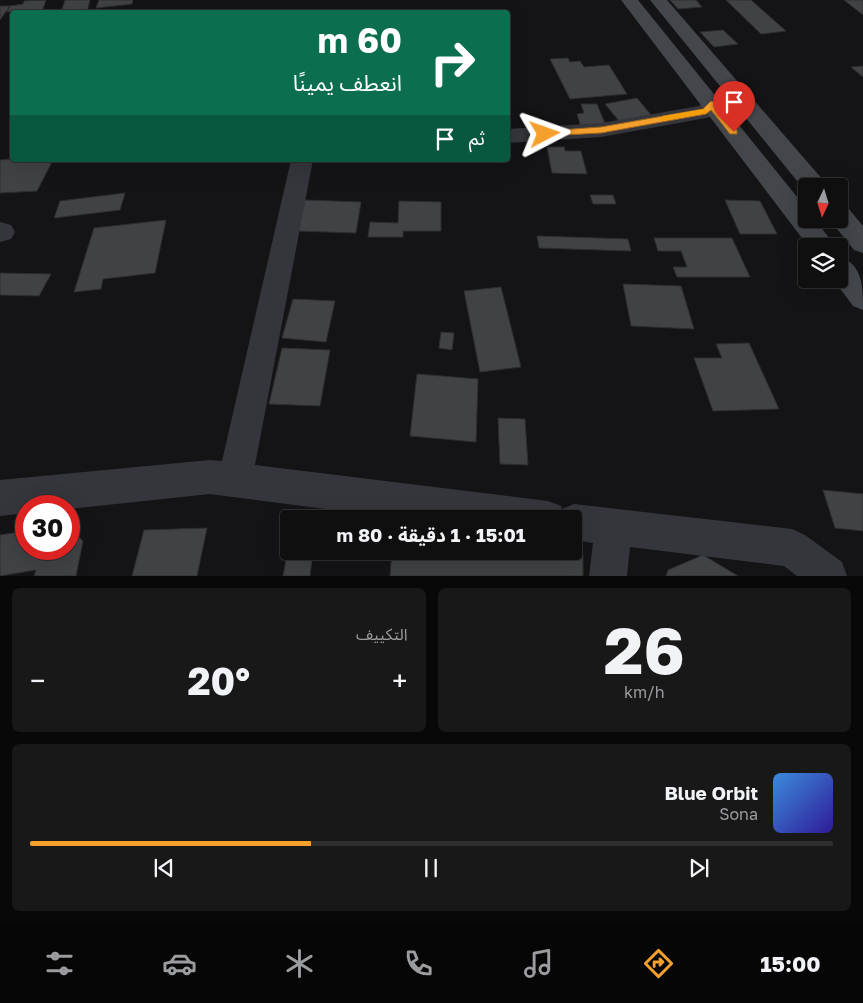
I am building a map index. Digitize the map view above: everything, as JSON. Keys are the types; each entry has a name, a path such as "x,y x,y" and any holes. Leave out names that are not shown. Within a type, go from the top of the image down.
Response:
{"street":[{"path":"630,0 816,238"},
{"path":"658,0 808,178"},
{"path":"679,63 708,60"},
{"path":"510,136 601,130 706,111 711,104"},
{"path":"235,480 302,162"},
{"path":"848,226 863,243"},
{"path":"848,279 863,298"},
{"path":"0,498 210,477 476,510"},
{"path":"582,523 792,548 828,576"},
{"path":"608,576 614,527"}],"building":[{"path":"46,0 43,10 10,10 7,12 10,6 23,4 24,1"},
{"path":"65,0 90,0 88,10 62,10"},
{"path":"99,0 133,0 132,4 96,8"},
{"path":"670,0 696,0 702,7 678,9"},
{"path":"726,0 751,0 786,31 761,34"},
{"path":"844,0 863,0 863,15"},
{"path":"0,6 10,6 0,20"},
{"path":"723,30 738,44 714,47 700,32"},
{"path":"568,58 570,62 580,61 584,67 609,65 627,94 570,99 550,59"},
{"path":"863,66 863,77 851,67"},
{"path":"637,98 651,115 619,121 605,104"},
{"path":"581,104 597,104 606,126 581,127 577,114 584,113"},
{"path":"547,147 564,147 565,151 581,151 587,174 552,173"},
{"path":"10,159 10,162 52,162 37,191 0,193 0,160"},
{"path":"125,193 120,210 54,218 60,201"},
{"path":"590,195 613,195 616,204 593,204"},
{"path":"305,200 361,202 356,233 298,231"},
{"path":"725,200 760,201 777,234 740,234"},
{"path":"399,201 441,202 441,231 403,231 403,237 368,237 370,222 398,223"},
{"path":"166,220 155,273 103,279 101,289 74,292 94,228"},
{"path":"537,236 628,239 631,251 539,248"},
{"path":"654,238 732,238 750,277 677,277 673,267 687,267 681,251 658,251"},
{"path":"0,273 51,274 39,296 0,295"},
{"path":"623,284 681,286 694,329 631,326"},
{"path":"501,287 521,367 480,372 464,291"},
{"path":"293,299 335,301 326,342 282,338"},
{"path":"441,332 454,333 452,350 439,348"},
{"path":"749,343 779,409 713,411 694,358 722,358 716,344"},
{"path":"282,348 330,350 320,406 269,404"},
{"path":"417,374 478,379 476,442 410,436"},
{"path":"498,418 525,419 528,465 500,464"},
{"path":"823,490 863,494 863,531 835,528"},
{"path":"207,528 197,576 132,576 144,530"},
{"path":"15,533 15,560 79,560 76,576 34,576 36,570 0,576 0,535"},
{"path":"80,538 83,541 80,556"},
{"path":"583,555 583,576 390,576 391,560 582,560"},
{"path":"703,555 738,576 666,576 668,570"},
{"path":"286,560 312,560 310,576 283,576"}],"slow traffic":[{"path":"663,119 704,111"}],"route":[{"path":"545,134 601,130 706,111 711,104 734,132"}]}
